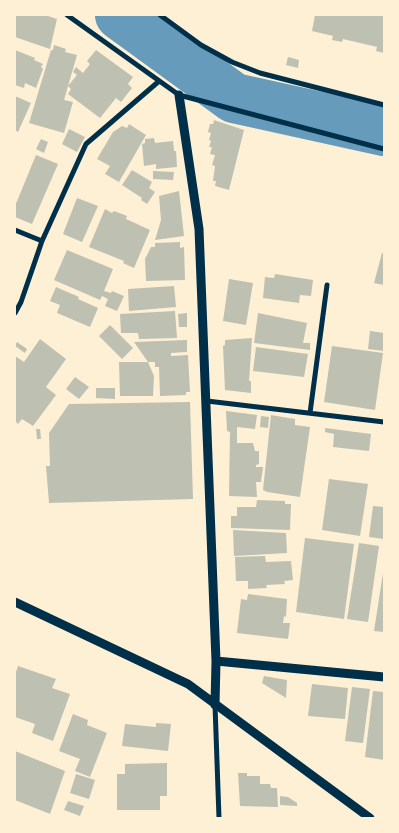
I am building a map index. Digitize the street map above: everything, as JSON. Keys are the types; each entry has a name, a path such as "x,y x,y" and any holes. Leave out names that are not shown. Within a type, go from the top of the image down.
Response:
{"street":[{"path":"67,15 179,96 384,149"},
{"path":"160,15 200,45 232,62 260,73 384,105"},
{"path":"15,313 21,302 42,241 86,144 158,82"},
{"path":"179,96 199,229 216,661 215,705 219,818"},
{"path":"15,230 42,241"},
{"path":"310,413 327,285"},
{"path":"206,401 384,422"},
{"path":"15,602 188,684 370,818"},
{"path":"216,661 384,677"}],"building":[{"path":"15,15 45,15 57,19 50,49 15,37"},
{"path":"315,15 384,15 384,53 376,51 377,47 343,39 342,42 332,40 333,36 312,31"},
{"path":"54,45 66,49 65,52 77,55 64,100 73,102 64,133 29,123"},
{"path":"15,50 35,58 34,60 43,64 36,88 25,83 24,88 15,85"},
{"path":"96,50 133,77 128,84 132,88 121,102 116,98 100,118 68,94 71,89 68,86 77,75 73,72 76,67 83,73 90,64 87,61"},
{"path":"288,57 299,60 298,68 286,65"},
{"path":"15,96 31,103 18,132 15,130"},
{"path":"214,120 244,130 229,190 215,186 216,181 213,181 215,166 212,165 215,155 210,154 212,147 209,147 211,141 209,140 211,133 208,132 210,124 213,124"},
{"path":"129,124 146,135 119,182 105,174 110,166 97,159 113,132 122,126 127,128"},
{"path":"69,129 85,137 77,152 62,144"},
{"path":"154,138 155,143 173,141 177,167 156,169 156,164 144,166 142,144 145,143 145,139"},
{"path":"41,139 48,142 44,153 36,149"},
{"path":"36,155 58,164 32,224 15,217 15,206"},
{"path":"132,170 152,182 149,188 155,192 147,204 141,200 142,198 122,185"},
{"path":"153,171 174,172 173,180 153,179"},
{"path":"179,191 184,236 155,240 161,220 159,196"},
{"path":"77,198 98,206 82,242 63,234"},
{"path":"105,209 112,213 114,211 127,216 126,219 150,230 134,268 123,263 124,261 89,247"},
{"path":"180,242 180,248 184,247 185,280 146,281 145,259 151,247 155,247 155,243"},
{"path":"67,250 113,269 104,291 111,293 112,291 124,296 117,311 105,306 108,299 102,296 100,300 54,280"},
{"path":"382,253 384,253 384,285 374,283"},
{"path":"275,274 313,280 311,296 300,295 299,303 263,298 265,277 274,278"},
{"path":"229,279 253,283 246,325 223,321"},
{"path":"174,286 176,307 129,311 128,289"},
{"path":"56,287 98,308 90,327 57,313 60,305 50,301"},
{"path":"175,311 177,338 139,339 138,333 121,333 120,314"},
{"path":"187,313 187,327 179,327 178,314"},
{"path":"258,313 307,323 303,343 310,343 310,350 254,343"},
{"path":"110,325 133,348 122,359 99,336"},
{"path":"370,331 384,333 384,351 368,349"},
{"path":"252,338 249,381 251,381 251,393 225,390 223,346 225,345 225,340"},
{"path":"40,339 66,359 46,387 56,395 33,426 22,419 18,424 15,421 15,356 24,362"},
{"path":"187,340 187,352 171,353 171,356 188,355 190,392 186,392 186,395 160,396 159,367 155,367 155,362 148,362 134,342"},
{"path":"17,342 27,349 25,353 15,346"},
{"path":"332,346 383,353 375,410 324,402"},
{"path":"256,347 308,354 304,377 253,371"},
{"path":"119,362 148,362 154,376 153,396 120,396"},
{"path":"75,377 89,387 79,399 66,389"},
{"path":"96,388 115,388 115,399 96,398"},
{"path":"190,402 193,499 49,503 46,466 50,466 49,433 69,404"},
{"path":"226,411 257,415 255,429 237,427 237,443 253,443 255,451 259,451 259,464 256,467 263,467 261,482 256,482 257,497 229,496 230,432 227,431"},
{"path":"271,415 295,419 295,425 310,427 300,497 263,490"},
{"path":"261,416 269,417 268,428 260,427"},
{"path":"325,428 371,434 369,451 333,447 334,434 325,432"},
{"path":"36,429 40,429 41,439 37,439"},
{"path":"329,479 368,484 360,536 322,530"},
{"path":"257,500 285,501 285,504 291,504 290,530 231,528 231,516 237,516 237,507 256,507"},
{"path":"373,506 384,507 384,539 369,537"},
{"path":"233,530 286,533 287,553 234,556"},
{"path":"305,538 354,544 344,619 296,612"},
{"path":"359,543 379,546 368,622 347,619"},
{"path":"265,556 266,562 291,561 293,580 284,581 285,584 266,585 267,588 248,589 248,581 236,581 235,557"},
{"path":"384,573 384,632 374,631"},
{"path":"248,594 287,599 286,617 284,616 283,623 290,623 288,639 237,633 241,599 247,600"},
{"path":"18,666 56,679 52,688 70,694 53,741 32,733 35,724 15,717 15,675"},
{"path":"264,676 287,680 286,698 262,683"},
{"path":"312,684 348,688 345,719 308,716"},
{"path":"352,687 370,689 363,743 345,741"},
{"path":"373,691 384,692 384,760 365,757"},
{"path":"73,714 88,720 87,725 107,733 90,777 75,771 80,759 59,751"},
{"path":"156,723 171,724 168,751 122,746 125,724 156,727"},
{"path":"15,751 65,771 50,814 15,800"},
{"path":"167,763 167,796 160,796 160,810 117,810 117,774 125,774 125,764"},
{"path":"238,773 247,773 247,776 260,776 260,784 270,784 271,788 277,788 278,807 240,806"},
{"path":"76,774 95,780 89,799 70,793"},
{"path":"280,796 288,797 297,803 297,806 280,805"},
{"path":"68,801 84,806 80,816 64,810"}],"waterway":[{"path":"120,15 234,98 384,131"}]}
